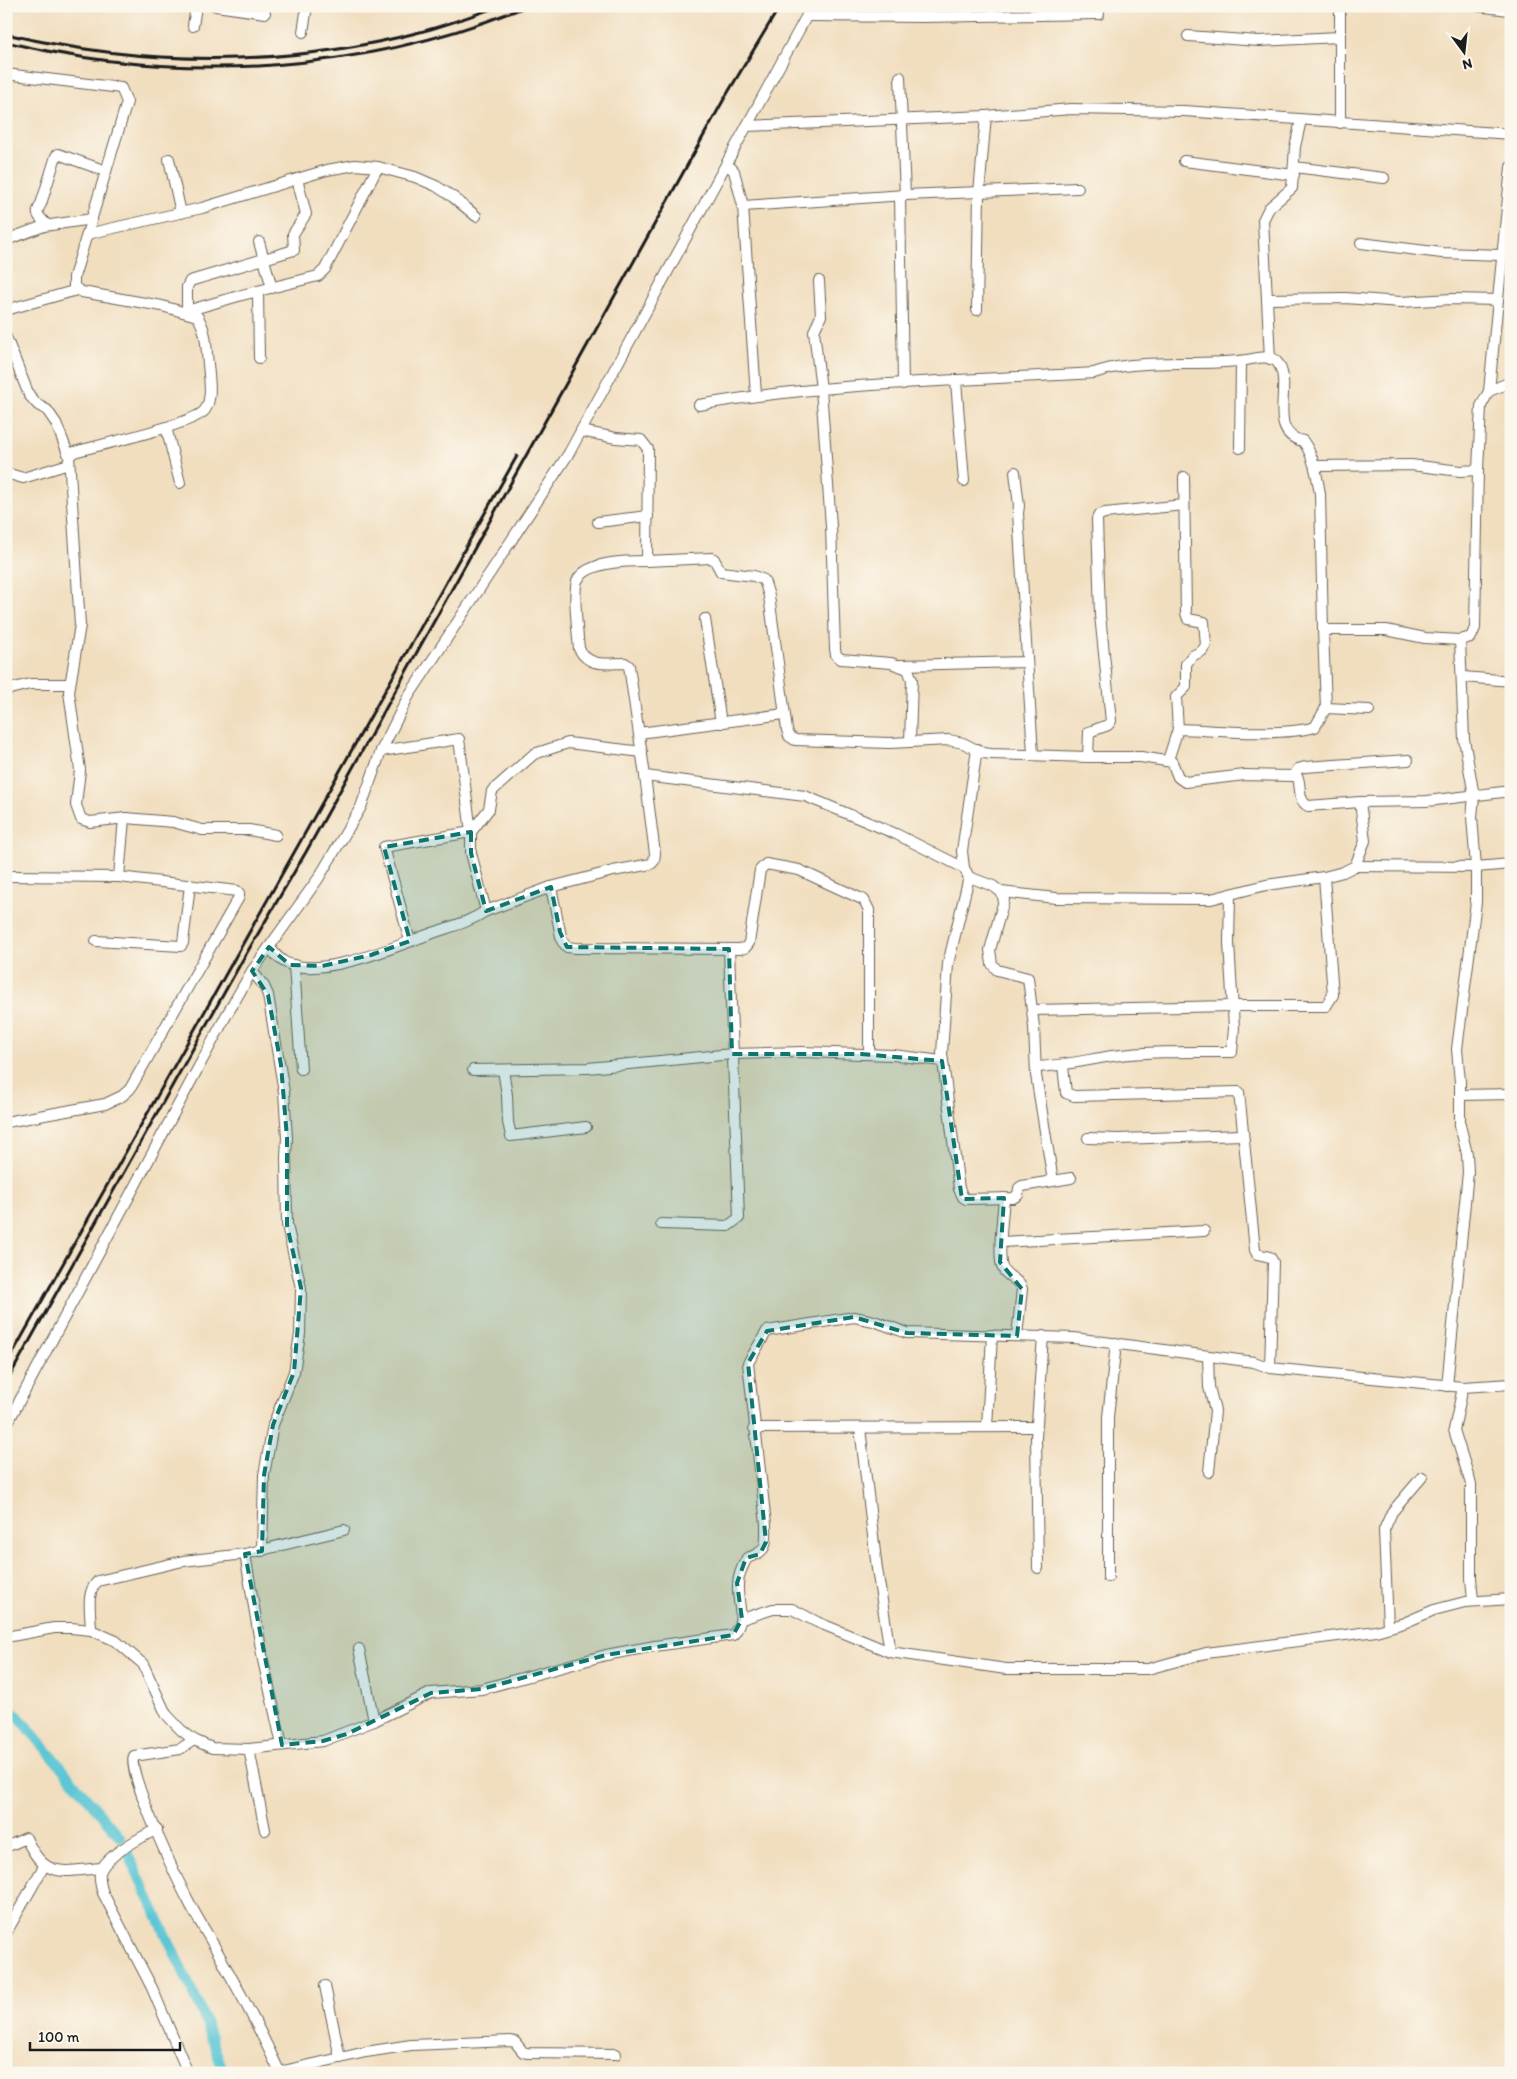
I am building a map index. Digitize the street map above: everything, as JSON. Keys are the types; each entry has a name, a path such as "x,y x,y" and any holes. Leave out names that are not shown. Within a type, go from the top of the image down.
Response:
{"street":[{"path":"193,26 196,6"},
{"path":"216,6 265,13"},
{"path":"303,32 307,6"},
{"path":"6,1426 252,970 318,879 361,807 381,751 408,697 522,526 580,431 812,6"},
{"path":"1340,6 1340,123"},
{"path":"1477,6 1509,10"},
{"path":"807,16 923,17 1099,14"},
{"path":"1188,36 1259,41 1339,37"},
{"path":"6,74 121,88 127,102 74,277 74,287 76,290"},
{"path":"900,77 903,384"},
{"path":"747,126 901,118 986,116 1071,109 1184,111 1511,134"},
{"path":"977,310 979,193 986,116"},
{"path":"1270,358 1263,220 1269,208 1290,192 1293,184 1295,147 1301,120"},
{"path":"47,225 37,213 37,209 41,204 58,154 106,171"},
{"path":"168,159 181,213"},
{"path":"1184,161 1384,178"},
{"path":"727,164 734,171 743,206 756,395"},
{"path":"87,234 181,213 297,179 355,165 378,167 415,177 436,186 476,216"},
{"path":"185,311 318,276 325,269 378,167"},
{"path":"1323,630 1386,630 1424,638 1460,640 1471,637 1475,628 1480,413 1481,406 1489,390 1511,167"},
{"path":"185,311 187,287 190,281 291,251 295,247 293,234 306,214 297,179"},
{"path":"743,206 902,195 1078,188"},
{"path":"6,240 47,225 92,219"},
{"path":"259,242 272,288"},
{"path":"1361,243 1442,253 1502,256"},
{"path":"819,281 820,316 814,331 821,389 831,526 836,655 841,659 900,665 1026,662"},
{"path":"6,310 76,290 185,311 197,316 204,330 210,386 204,412 197,416 166,427 74,452 69,460 23,478 6,473"},
{"path":"258,292 259,358"},
{"path":"1267,299 1345,298 1401,302 1452,299 1498,300"},
{"path":"6,337 28,395 38,406 47,410 56,423 69,460 80,625 70,684 80,770 76,809 81,819 90,822 124,818 173,822 202,830 249,830 276,835"},
{"path":"699,405 756,395 821,389 1094,372 1124,366 1241,361 1265,357 1275,360 1280,367 1285,429 1294,439 1303,441 1309,448 1315,466 1320,494 1326,708 1315,727 1306,730 1276,732 1178,729"},
{"path":"1240,448 1241,361"},
{"path":"956,381 964,481"},
{"path":"1489,390 1511,382"},
{"path":"166,427 180,483"},
{"path":"580,431 616,438 640,440 646,444 648,448 647,561"},
{"path":"1315,466 1410,465 1460,472 1478,470"},
{"path":"1015,472 1019,506 1026,662 1033,754"},
{"path":"1168,760 1178,729 1176,697 1186,687 1186,664 1192,656 1202,651 1206,645 1204,622 1188,619 1186,614 1184,477"},
{"path":"1088,757 1089,732 1095,728 1103,727 1111,721 1100,615 1097,519 1105,513 1184,504"},
{"path":"598,522 648,516"},
{"path":"269,947 283,962 294,965 322,966 342,962 371,955 468,922 486,911 551,887 613,871 651,864 654,861 654,846 640,734 629,666 625,663 592,662 584,657 579,649 576,590 578,579 592,568 620,561 712,558 721,572 754,576 764,580 769,596 787,730 789,736 795,740 890,743 950,740 963,743 983,753 991,754 1088,757 1126,756 1168,760 1174,765 1181,780 1185,782 1245,775 1294,776 1298,778 1303,804 1308,806 1360,802 1427,801 1511,791"},
{"path":"705,619 721,723"},
{"path":"1448,1386 1468,1172 1467,1154 1460,1125 1458,1049 1476,902 1476,867 1472,817 1474,796 1464,739 1460,640"},
{"path":"900,665 908,668 912,680 910,742"},
{"path":"1462,677 1511,681"},
{"path":"6,690 30,684 70,684"},
{"path":"1326,708 1369,710"},
{"path":"640,734 784,714"},
{"path":"381,751 459,739 471,832 471,853 486,911"},
{"path":"410,941 384,846 471,832 490,809 492,791 534,754 568,743 642,752"},
{"path":"977,749 962,851 966,872 948,964 942,1061 961,1194 966,1199 1016,1197 1019,1188 1022,1186 1071,1178"},
{"path":"1294,776 1298,769 1305,767 1408,760"},
{"path":"645,776 805,796 896,834 1001,892 1066,898 1211,899 1266,886 1324,877 1343,872 1355,866 1476,867 1511,864"},
{"path":"1355,866 1365,841 1360,802"},
{"path":"119,877 124,818"},
{"path":"551,887 562,941 567,947 745,948 749,943 760,870 766,864 800,870 864,900 869,910 869,1054"},
{"path":"6,876 119,877 237,891 240,893 240,897 130,1089 122,1096 105,1104 6,1122"},
{"path":"1032,1010 1326,1006 1333,995 1324,877"},
{"path":"96,941 181,946 183,943 190,885"},
{"path":"1001,892 1004,900 990,950 992,964 997,970 1028,978 1041,1115 1053,1181"},
{"path":"1036,1067 1062,1066 1114,1056 1180,1052 1232,1052 1233,1006 1229,943 1230,894"},
{"path":"661,1224 728,1226 738,1218 729,949"},
{"path":"294,965 301,1068"},
{"path":"252,970 268,995 280,1065 287,1138 287,1225 301,1288 300,1334 294,1372 273,1425 264,1475 262,1551"},
{"path":"472,1070 588,1068 732,1054 802,1052 869,1054 942,1061"},
{"path":"1062,1066 1066,1093 1074,1096 1239,1092 1255,1250 1257,1254 1270,1257 1273,1262 1270,1368"},
{"path":"503,1070 511,1136 586,1127"},
{"path":"1460,1095 1511,1094"},
{"path":"1088,1138 1118,1140 1243,1135"},
{"path":"1004,1198 1000,1262 1002,1268 1020,1284 1022,1289 1017,1336"},
{"path":"1001,1242 1204,1232"},
{"path":"6,1637 54,1628 92,1630 116,1641 143,1664 166,1714 181,1730 194,1740 212,1748 249,1749 323,1741 374,1721 431,1693 482,1688 606,1654 733,1636 738,1630 742,1619 737,1583 747,1558 760,1554 766,1542 766,1524 748,1363 767,1331 854,1318 874,1321 907,1333 1043,1336 1116,1343 1254,1362 1270,1368 1448,1386 1464,1387 1511,1384"},
{"path":"987,1427 992,1335"},
{"path":"1038,1568 1036,1427 1043,1336"},
{"path":"1108,1577 1108,1417 1116,1343"},
{"path":"1208,1356 1209,1387 1215,1411 1209,1472"},
{"path":"1464,1387 1454,1430 1471,1484 1471,1578 1474,1600"},
{"path":"754,1428 1036,1427"},
{"path":"860,1428 876,1569 890,1652"},
{"path":"1388,1627 1384,1530 1392,1512 1422,1477"},
{"path":"92,1630 90,1594 93,1585 98,1581 183,1561 262,1551 344,1530"},
{"path":"245,1554 263,1660 282,1746"},
{"path":"742,1619 773,1609 792,1609 817,1622 890,1652 1006,1669 1148,1669 1206,1653 1376,1631 1434,1610 1474,1600 1511,1599"},
{"path":"359,1649 374,1721"},
{"path":"194,1740 180,1749 132,1758 133,1771 148,1812 188,1900 224,1963 279,2072 366,2052 412,2045 511,2041 515,2042 520,2050 527,2053 616,2054"},
{"path":"249,1749 265,1830"},
{"path":"157,1829 127,1845 118,1853 102,1868 100,1882 103,1893 152,1988 188,2073"},
{"path":"6,1847 26,1838 33,1854 44,1866 52,1870 102,1868"},
{"path":"6,1933 44,1866"},
{"path":"324,1986 340,2058"}],"highlighted area":[{"path":"471,832 471,853 486,911 551,887 560,932 567,947 729,949 732,1054 861,1054 942,1061 962,1199 1004,1198 1000,1262 1022,1289 1017,1336 907,1333 854,1317 767,1331 748,1363 766,1542 760,1554 746,1558 737,1583 742,1619 733,1635 606,1655 482,1689 431,1693 347,1734 323,1741 282,1745 245,1554 262,1551 264,1475 273,1425 294,1372 301,1288 287,1225 287,1138 281,1065 268,995 252,971 269,947 290,965 322,966 371,955 410,941 384,847"}],"waterway":[{"path":"6,1707 18,1716 120,1837"},
{"path":"129,1856 201,2010 224,2073"}],"railway":[{"path":"6,34 57,45 161,57 266,57 369,44 430,29 500,6"},
{"path":"6,42 71,55 137,64 203,67 269,65 336,58 401,46 465,29 527,6"},
{"path":"6,1383 242,961 306,852 724,99 780,6"},
{"path":"6,1365 517,456"}]}
